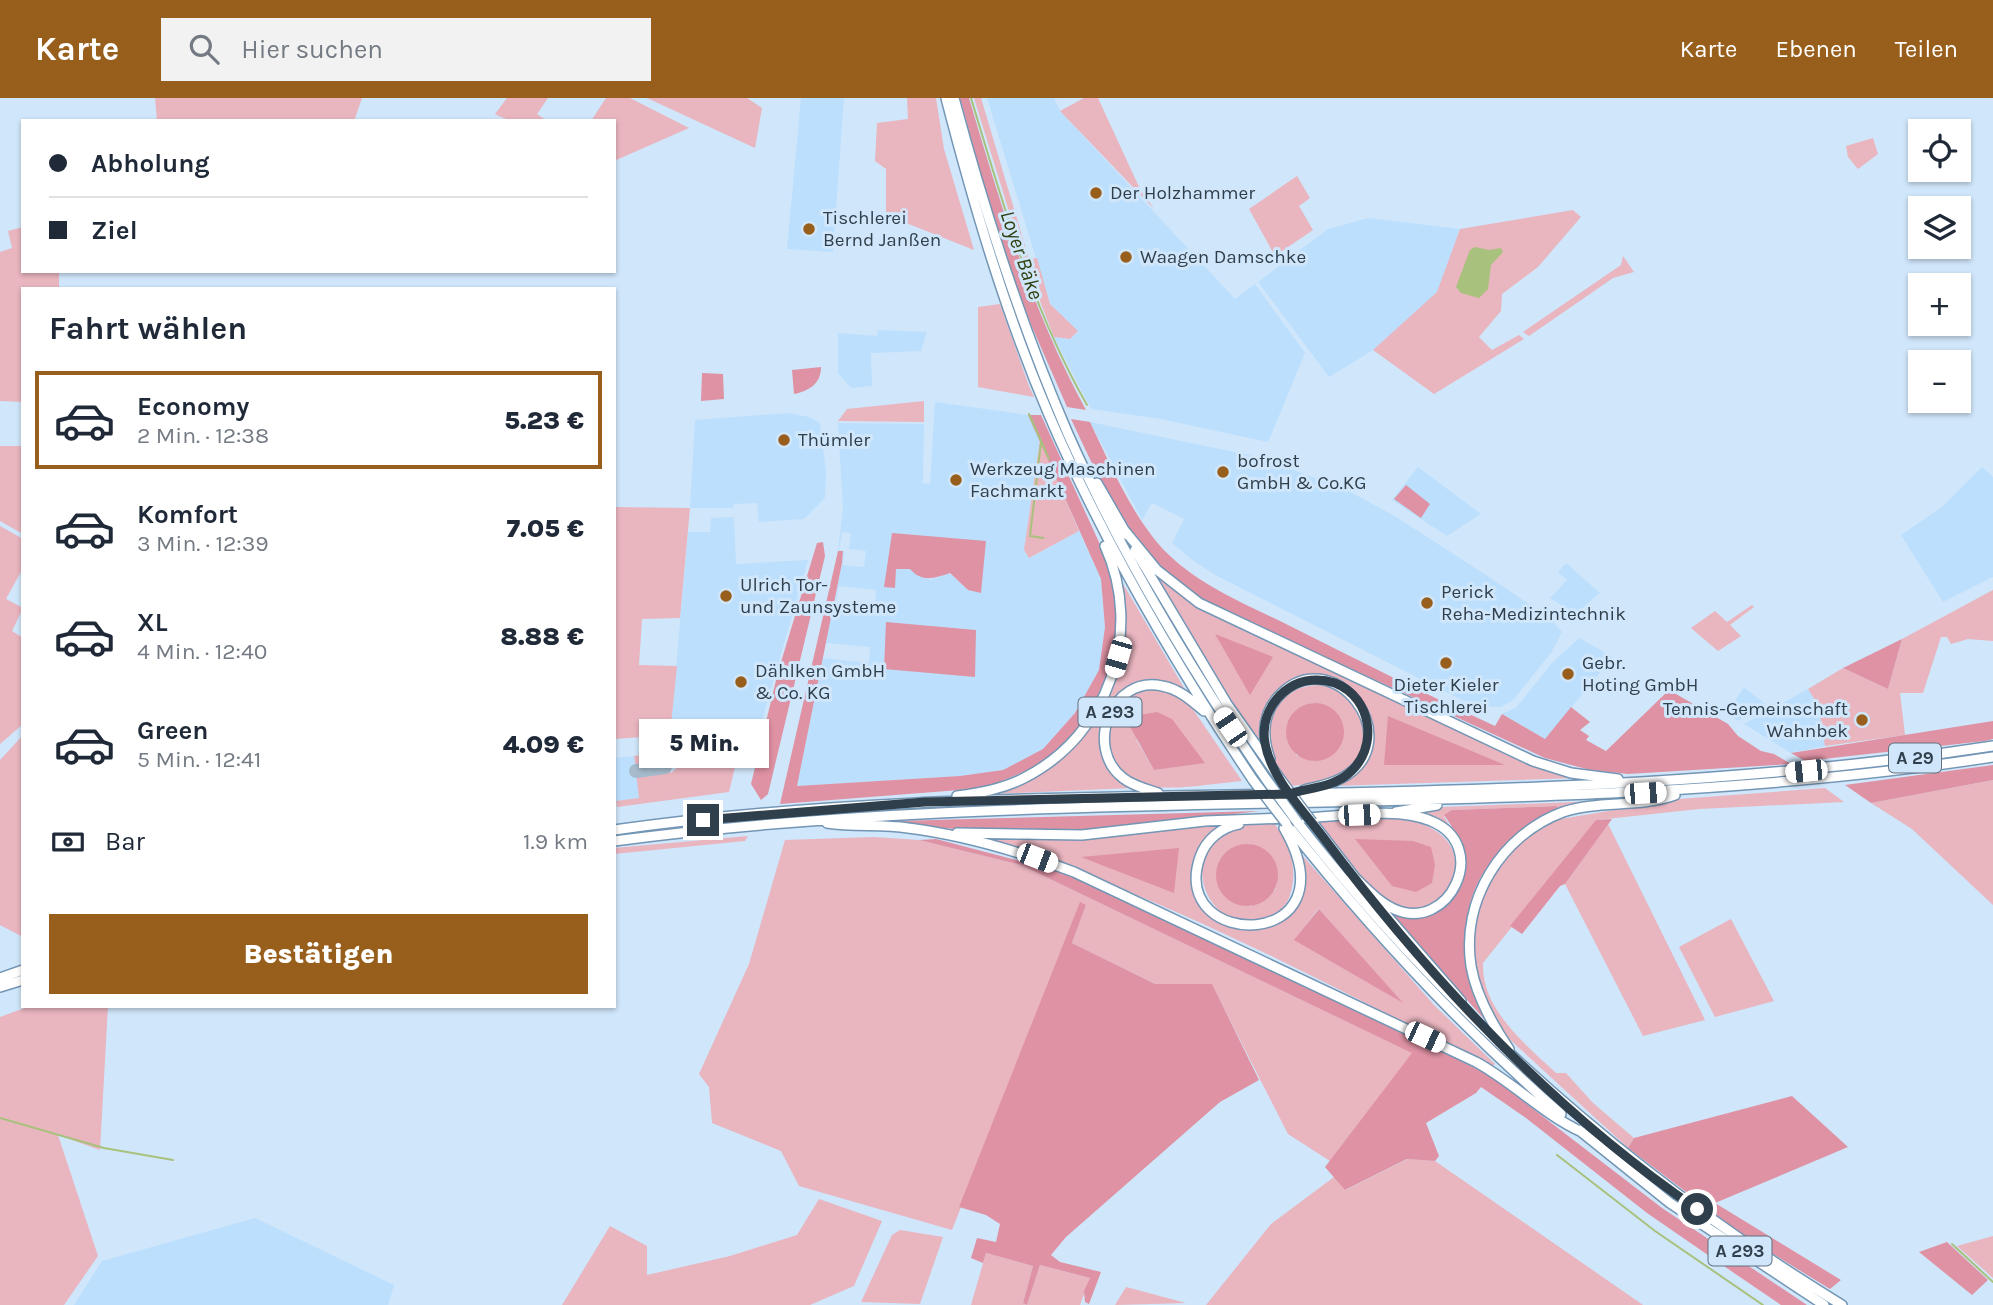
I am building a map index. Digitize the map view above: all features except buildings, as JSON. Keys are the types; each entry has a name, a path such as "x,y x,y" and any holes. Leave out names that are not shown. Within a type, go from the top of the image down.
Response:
{"highway":[{"name":"A 293","path":"946,98 997,277 1047,396 1061,418 1112,527 1169,631 1298,823 1395,940 1520,1064 1675,1194 1815,1294 1824,1305"},
{"name":"A 293","path":"954,98 1005,273 1047,396 1050,416 1105,534 1211,717 1274,810 1415,976 1514,1073 1581,1132 1670,1203 1815,1294 1842,1305"},
{"path":"1077,453 1177,624 1280,779 1352,875 1474,1015 1507,1047"},
{"path":"1125,531 1157,570 1177,588 1221,614 1533,761 1571,773 1625,780 1633,784"},
{"path":"925,802 994,789 1023,779 1052,761 1087,727 1109,687 1122,635 1119,590 1105,544 1105,534"},
{"path":"1280,779 1265,744 1264,730 1273,703 1290,687 1309,680 1334,683 1346,689 1362,707 1367,721 1369,733 1364,756 1339,780 1289,794"},
{"name":"A 293","path":"1166,795 1131,784 1114,770 1104,747 1109,713 1131,691 1154,685 1184,694 1211,717"},
{"name":"A 29","path":"616,830 925,802 1633,784 1780,774 1993,747"},
{"name":"A 29","path":"616,841 812,820 1014,809 1470,800 1688,790 1848,777 1993,757"},
{"path":"1520,1064 1507,1047 1481,1000 1471,967 1475,907 1490,871 1521,836 1540,822 1563,812 1580,807 1650,801 1688,790"},
{"path":"1382,814 1470,800"},
{"path":"812,820 934,832 1082,835 1205,821 1382,814 1418,817 1444,829 1459,851 1461,875 1457,885 1440,904 1414,914 1403,913 1379,900 1352,875"},
{"path":"1263,818 1221,831 1203,849 1197,865 1196,878 1204,901 1213,913 1238,926 1252,927 1277,919 1289,909 1297,895 1300,866 1284,823"},
{"path":"616,823 634,827"},
{"path":"934,832 1037,858 1181,922 1476,1062 1518,1087 1566,1125 1581,1132"},
{"path":"0,978 21,971"},
{"path":"0,987 21,981"}],"shaded area":[{"path":"155,98 362,98 355,119 157,119"},
{"path":"507,98 548,98 537,114 544,119 508,119 495,114"},
{"path":"606,98 630,98 689,128 616,160 616,119 592,119"},
{"path":"647,98 747,98 762,108 755,148"},
{"path":"801,98 844,98 833,252 787,249"},
{"path":"907,98 936,98 944,149 974,250 886,215 886,169 875,161 877,123 908,119"},
{"path":"960,98 969,98 1019,257 1049,335 1086,410 1067,407 1029,320 995,226"},
{"path":"974,98 981,98 1029,259 1037,258 1050,304 1078,331 1070,339 1054,337 1024,260"},
{"path":"987,98 1054,98 1060,111 1235,299 1255,284 1305,353 1268,442 1161,419 1091,409 1054,337 1070,339 1078,331 1050,304"},
{"path":"1084,98 1098,98 1140,189 1154,209 1060,111"},
{"path":"1873,138 1878,154 1858,169 1848,157 1846,146"},
{"path":"1297,176 1310,198 1299,206 1313,230 1275,256 1249,209"},
{"path":"1573,210 1581,217 1538,267 1502,294 1501,311 1479,337 1492,350 1519,335 1524,339 1434,394 1373,350 1437,292 1460,229"},
{"path":"1368,218 1460,229 1438,292 1373,350 1329,377 1258,282 1328,229"},
{"path":"21,228 21,273 59,273 59,287 21,287 21,402 0,401 0,252 12,248 8,231"},
{"path":"1475,247 1489,250 1501,248 1503,252 1491,265 1488,289 1479,298 1461,293 1456,287 1470,250"},
{"path":"1623,256 1634,272 1613,278 1529,336 1523,332 1621,265"},
{"path":"1000,304 1034,397 978,387 978,307"},
{"path":"878,330 927,332 921,351 871,353 872,386 851,388 838,373 838,333 877,336"},
{"path":"821,367 819,378 813,386 794,394 792,370"},
{"path":"702,373 723,374 724,399 701,401"},
{"path":"924,401 924,422 838,421 847,409"},
{"path":"935,402 1028,415 1040,440 1024,550 1030,558 1079,531 1101,579 1105,627 1099,670 1075,713 1043,749 1003,770 960,776 797,786 842,563 843,552 838,551 843,508 838,423 924,424 923,483 930,484","holes":["842,532 851,533 849,549 866,551 864,567 843,565 844,551 839,550","986,541 968,590 950,573 930,580 911,569 896,569","839,586 876,590 875,611 835,606","826,643 870,647 869,663 823,658"]},
{"path":"788,413 809,417 820,423 826,472 825,498 804,519 759,522 757,503 734,504 733,508 690,508 695,420"},
{"path":"1028,415 1041,415 1103,551 1116,598 1117,633 1112,663 1089,716 1059,748 1033,768 985,788 780,804 838,551 843,551 842,563 797,786 960,776 1003,770 1043,749 1075,713 1099,670 1105,627 1101,579"},
{"path":"1071,419 1090,422 1145,527 1169,555 1196,577 1443,702 1495,726 1502,714 1545,739 1571,707 1590,722 1580,730 1589,736 1586,740 1606,751 1669,690 1728,724 1738,736 1761,751 1774,754 1791,764 1628,774 1590,770 1545,758 1210,604 1163,568 1143,546 1111,499"},
{"path":"1090,422 1263,458 1348,491 1393,515 1486,575 1550,618 1562,632 1551,653 1513,700 1501,707 1480,706 1462,700 1215,575 1191,559 1172,543 1184,519 1152,503 1142,520"},
{"path":"1040,440 1079,531 1029,558 1024,550"},
{"path":"0,446 21,446 21,533 0,521"},
{"path":"1418,467 1481,514 1447,536 1392,500"},
{"path":"1982,467 1993,477 1993,577 1943,602 1901,535 1942,507"},
{"path":"1406,485 1430,504 1421,518 1394,499"},
{"path":"616,507 690,508 680,618 642,619 639,665 677,666 670,735 616,739"},
{"path":"734,517 736,564 808,560 761,724 670,735 688,532 710,532 711,518"},
{"path":"0,526 21,538 21,572 6,599 21,607 12,631 21,637 21,726 0,744"},
{"path":"892,533 986,541 981,593 968,590 950,573 924,578 910,569 896,569 895,588 884,587"},
{"path":"823,542 825,556 768,794 761,800 751,784 778,672 817,543"},
{"path":"1566,563 1600,593 1575,614 1550,598 1567,580 1558,572"},
{"path":"1151,572 1190,601 1253,635 1449,724 1580,778 1332,786 1361,765 1370,723 1364,704 1358,696 1350,688 1331,679 1312,677 1301,682 1267,707 1264,753"},
{"path":"1119,577 1187,693 1170,685 1123,691 1105,717 1100,742 1103,755 1118,778 1132,788 990,794 1016,783 1062,753 1081,735 1097,714 1111,690 1120,664 1125,636 1125,614"},
{"path":"1993,590 1993,641 1968,639 1951,644 1947,637 1941,637 1923,693 1900,693 1905,735 1825,746 1818,705 1808,689 1843,668 1888,689 1902,639"},
{"path":"1752,605 1754,607 1730,625 1741,636 1718,651 1691,628 1715,611 1727,622"},
{"path":"886,622 976,630 975,677 884,669"},
{"path":"1215,634 1273,657 1250,695"},
{"path":"1579,638 1613,657 1545,739 1502,714 1517,707 1552,663"},
{"path":"1902,639 1888,689 1843,668"},
{"path":"1321,685 1347,698 1362,720 1364,746 1358,759 1340,774 1320,782 1290,786 1272,756 1268,724 1276,704 1284,696 1307,686","holes":["1311,703 1320,704 1314,761 1296,755 1301,707"]},
{"path":"1744,687 1765,704 1738,721 1726,714"},
{"path":"1149,689 1173,693 1190,705 1242,781 1166,788 1144,785 1126,777 1114,765 1106,736 1110,721 1132,696","holes":["1136,739 1205,762 1154,770"]},
{"path":"1808,689 1818,705 1825,746 1791,753 1744,724"},
{"path":"1315,703 1326,705 1339,716 1344,732 1342,743 1331,756 1315,761 1304,759 1291,748 1286,732 1288,721 1299,708"},
{"path":"1157,712 1172,719 1205,763 1154,770 1128,723 1139,715"},
{"path":"1388,716 1505,765 1384,765"},
{"path":"1993,721 1993,739 1985,741 1805,761 1791,753"},
{"path":"744,730 729,792 617,807 616,801 639,798 636,773 666,769 671,773 677,768 672,760 665,765 636,768 634,756 648,754 647,745 669,739"},
{"path":"21,737 21,936 0,925 0,760"},
{"path":"634,756 640,798 616,801 616,758"},
{"path":"1993,765 1993,780 1871,803 1845,785"},
{"path":"1993,780 1993,905 1912,829 1871,803"},
{"path":"1825,788 1844,802 1699,809 1597,820 1483,963 1484,980 1497,1011 1519,1038 1556,1073 1566,1073 1593,1103 1634,1138 1628,1148 1506,1036 1486,1006 1473,963 1473,936 1477,910 1486,884 1515,846 1540,828 1561,819 1679,799"},
{"path":"1599,801 1559,811 1557,806 1452,810 1444,816 1460,845 1448,829 1411,814 1443,807"},
{"path":"1557,806 1559,811 1502,850 1486,869 1475,889 1466,932 1467,954 1477,999 1485,1020 1387,910 1410,916 1426,914 1434,910 1460,876 1465,867 1464,854 1444,815 1452,810"},
{"path":"1260,811 1124,826 1033,832 942,828 896,821"},
{"path":"1395,818 1427,826 1447,840 1455,858 1454,876 1445,892 1430,904 1412,909 1392,904 1382,897 1361,878 1316,820"},
{"path":"1612,819 1565,884 1560,886 1522,934 1510,926 1596,820"},
{"path":"1272,820 1288,846 1293,865 1293,885 1289,899 1282,909 1268,918 1249,922 1231,918 1218,909 1208,895 1203,878 1203,861 1211,845 1231,829","holes":["1248,844 1256,846 1273,860 1277,882 1275,890 1251,906 1242,905 1234,902 1222,891 1218,867 1221,858"]},
{"path":"1232,821 1212,835 1199,853 1195,872 1196,892 1205,909 1219,922 1239,929 1263,927 1287,915 1302,889 1302,855 1434,1005 1495,1064 1491,1067 1305,972 1178,913 1049,861 983,840 1078,837","holes":["1319,909 1400,1001 1295,940"]},
{"path":"1608,824 1705,1020 1643,1036 1565,884"},
{"path":"748,836 745,841 616,854 616,848"},
{"path":"874,837 919,840 1021,865 1413,1053 1330,1161 1288,1134 1212,985 1155,984 1072,943 1086,905 1080,903 952,1230 799,1186 781,1151 712,1123 709,1087 699,1074 749,964 785,840"},
{"path":"936,839 1066,873 1256,960 1489,1075 1662,1208 1807,1305 1781,1305 1647,1213 1526,1118 1481,1087 1476,1093 1426,1123 1439,1156 1435,1161 1407,1159 1345,1190 1325,1167 1412,1053 1021,865 919,840"},
{"path":"1355,839 1413,841 1431,847 1435,865 1432,883 1416,892 1392,886"},
{"path":"1247,844 1269,853 1278,875 1269,897 1247,906 1225,897 1216,875 1225,853"},
{"path":"1179,848 1174,893 1081,857"},
{"path":"1080,902 1086,905 1072,943 1155,984 1212,984 1259,1080 1220,1102 1066,1237 1051,1255 1060,1262 1101,1272 1089,1304 1085,1302 1084,1291 1090,1278 1040,1265 1027,1305 1023,1303 1033,1266 986,1253 983,1263 971,1258 977,1238 996,1242 1000,1224 986,1215 959,1207"},
{"path":"1319,909 1403,1003 1294,940"},
{"path":"1731,919 1774,1001 1715,1017 1679,947"},
{"path":"25,1008 108,1008 100,1150 58,1135 98,1256 64,1305 0,1305 0,1017"},
{"path":"1792,1096 1848,1147 1715,1203 1841,1280 1830,1289 1747,1238 1628,1148 1634,1138"},
{"path":"1408,1159 1435,1161 1643,1305 1206,1305 1271,1224 1334,1177 1346,1190"},
{"path":"819,1199 882,1221 854,1286 810,1305 562,1305 610,1226 647,1246 647,1275 730,1256 797,1235"},
{"path":"255,1218 394,1285 388,1305 74,1305 102,1261"},
{"path":"900,1230 943,1237 920,1304 861,1302 892,1235"},
{"path":"1993,1236 1993,1278 1957,1246"},
{"path":"1947,1242 1988,1280 1972,1295 1919,1252"},
{"path":"986,1253 1033,1266 1023,1303 1027,1305 971,1305"},
{"path":"1040,1265 1090,1278 1080,1305 1027,1305"},
{"path":"1126,1287 1186,1303 1115,1305"}],"waterway":[{"name":"Loyer Bäke","path":"971,98 1020,255 1050,331 1087,405"},
{"path":"1029,414 1049,459"},
{"path":"1041,442 1030,536 1043,538"},
{"path":"0,1118 104,1148 173,1160"},
{"path":"1557,1155 1655,1231 1763,1305"},
{"path":"1952,1244 1993,1282"}],"taxiway":[{"path":"636,771 665,767"}],"place":[{"name":"Der Holzhammer","path":"1096,193"},
{"name":"Tischlerei Bernd Janßen","path":"809,229"},
{"name":"Waagen Damschke","path":"1126,257"},
{"name":"Thümler","path":"784,440"},
{"name":"bofrost GmbH & Co.KG","path":"1223,472"},
{"name":"Werkzeug Maschinen Fachmarkt","path":"956,480"},
{"name":"Ulrich Tor- und Zaunsysteme","path":"726,596"},
{"name":"Perick Reha-Medizintechnik","path":"1427,603"},
{"name":"Dieter Kieler Tischlerei","path":"1446,663"},
{"name":"Gebr. Hoting GmbH","path":"1568,674"},
{"name":"Dählken GmbH & Co. KG","path":"741,682"},
{"name":"Tennis-Gemeinschaft Wahnbek","path":"1862,720"}],"route":[{"path":"703,820 925,802 1289,794 1303,790 1330,783 1339,780 1348,775 1364,756 1369,733 1362,707 1346,689 1334,683 1309,680 1290,687 1273,703 1267,714 1265,744 1280,779 1296,801 1352,875 1403,936 1520,1064 1605,1139 1697,1209"}]}
